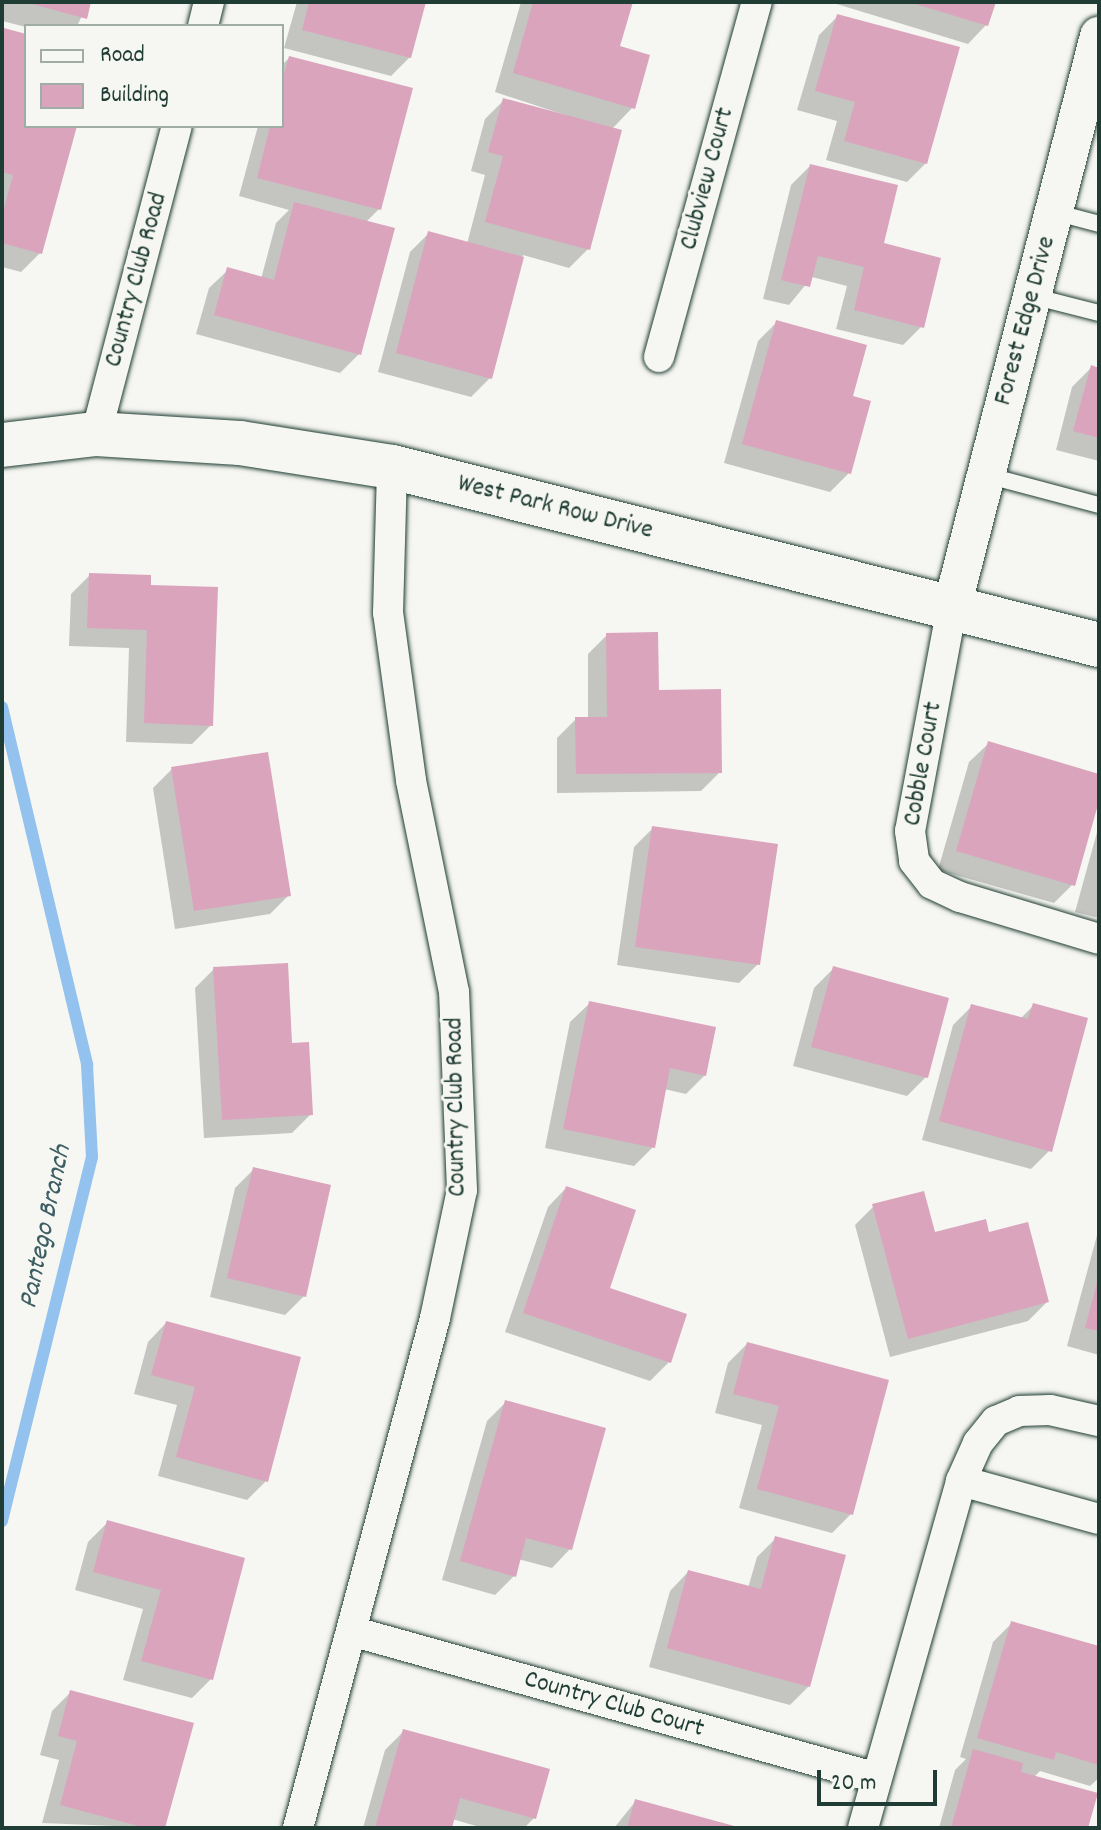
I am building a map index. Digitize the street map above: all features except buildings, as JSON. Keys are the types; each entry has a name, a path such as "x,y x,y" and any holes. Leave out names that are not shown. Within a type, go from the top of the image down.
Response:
{"main road":[{"name":"West Park Row Drive","path":"2,445 96,434 240,443 392,467 1099,645"}],"street":[{"path":"204,24 209,2"},
{"name":"Clubview Court","path":"659,357 757,2"},
{"name":"Forest Edge Drive","path":"952,607 1054,212 1079,140 1099,36"},
{"name":"Country Club Road","path":"96,434 176,128"},
{"name":"Country Club Road","path":"298,1828 435,1318 462,1190 454,992 411,780 388,613 392,467"},
{"name":"Cobble Court","path":"952,607 910,831 914,861 932,884 960,897 1099,939"},
{"path":"863,1828 961,1481 978,1443 996,1421 1007,1416 1050,1410 1099,1421"},
{"path":"961,1481 1099,1519"},
{"name":"Country Club Court","path":"351,1631 877,1778"}],"lane":[{"path":"1054,212 1099,224"},
{"path":"1032,296 1099,313"},
{"path":"986,475 1099,505"}],"waterway":[{"name":"Pantego Branch","path":"2,707 87,1065 92,1157 2,1521"}]}
